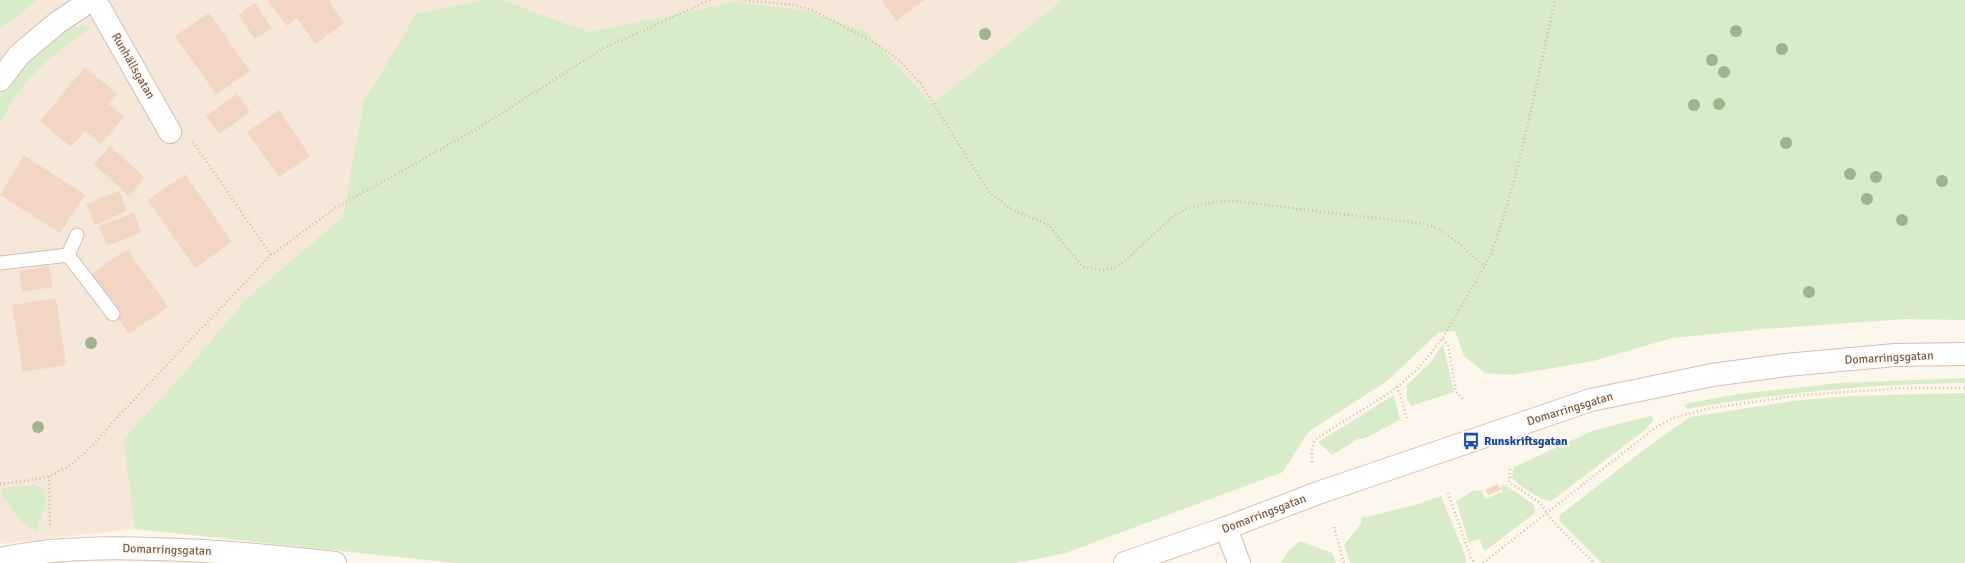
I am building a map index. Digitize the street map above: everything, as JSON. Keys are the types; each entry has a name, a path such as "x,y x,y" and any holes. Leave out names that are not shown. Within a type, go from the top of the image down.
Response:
{"street":[{"path":"0,80 19,54 57,23 91,0"},
{"name":"Runhällsgatan","path":"95,0 170,132"},
{"name":"Domarringsgatan","path":"1124,563 1226,528 1318,493 1592,400 1712,375 1779,366 1895,355 1965,354"},
{"path":"1226,528 1239,563"},
{"name":"Domarringsgatan","path":"0,559 51,551 95,547 192,550 335,563"}],"lane":[{"path":"68,255 77,235"},
{"path":"0,263 68,255"},
{"path":"68,255 113,314"}],"path":[{"path":"0,484 49,476 71,464 92,447 109,426 271,255 337,207 477,129 602,49 710,0"},
{"path":"741,0 794,5 814,11 877,44 899,60 921,84 989,192 1011,209 1049,225 1082,267 1103,270 1112,268 1124,262 1171,218 1188,208 1214,202 1233,201 1426,224 1438,228 1454,238 1485,266"},
{"path":"1312,462 1314,441 1396,387 1415,372 1443,339 1485,266 1496,241 1516,170 1555,0"},
{"path":"170,132 192,140 271,255"},
{"path":"1443,339 1448,345 1456,392 1464,400"},
{"path":"1396,387 1400,394 1407,419"},
{"path":"1484,563 1655,428 1673,418 1710,408 1802,395 1904,388 1965,388"},
{"path":"1510,469 1509,482 1540,503 1554,523 1594,563"},
{"path":"49,476 51,551"},
{"path":"1448,493 1474,563"},
{"path":"1334,527 1344,563"}],"shaded area":[{"path":"39,0 485,0 416,14 363,103 343,217 247,298 176,382 123,439 135,529 0,544 0,29"},
{"path":"502,0 1062,0 932,104 867,32 734,2 589,32"}],"green space":[{"path":"0,0 39,0 0,29"},
{"path":"485,0 502,0 589,32 734,2 808,11 867,32 932,104 1062,0 1965,0 1965,320 1906,319 1764,329 1672,338 1593,361 1513,375 1485,373 1464,356 1455,331 1439,332 1387,381 1308,432 1283,472 1066,553 1016,563 454,563 135,529 123,439 176,382 247,298 343,217 363,103 416,14"},
{"path":"81,26 91,27 63,48 39,69 8,108 0,124 0,99 4,90 12,79 34,56 60,35"},
{"path":"1443,344 1454,392 1411,406 1407,399 1407,385 1430,363"},
{"path":"1965,378 1965,383 1895,385 1825,390 1756,398 1687,409 1685,404 1738,394 1840,383"},
{"path":"1965,393 1965,563 1602,563 1559,520 1560,515 1641,452 1690,417 1792,401 1847,396"},
{"path":"1394,395 1400,420 1363,439 1358,439 1332,455 1318,442"},
{"path":"1650,416 1653,417 1653,421 1645,430 1551,501 1535,495 1512,478 1514,467 1592,431"},
{"path":"35,485 43,488 46,503 37,531 20,521 2,495 1,491 8,487"},
{"path":"1505,485 1532,503 1535,507 1535,513 1485,551 1479,539 1469,543 1456,501 1473,491 1482,490 1485,499 1502,492 1501,486"},
{"path":"1441,496 1466,557 1466,563 1350,563 1344,545 1361,524 1361,518 1415,505"},
{"path":"1300,541 1332,553 1336,563 1281,563 1289,550"}],"building":[{"path":"268,0 328,0 344,23 315,44 297,18 287,26"},
{"path":"882,0 925,0 896,21"},
{"path":"255,3 272,28 255,39 238,15"},
{"path":"209,13 250,71 216,94 175,36"},
{"path":"85,67 117,94 108,104 124,117 101,144 85,131 71,147 40,121"},
{"path":"237,94 250,112 219,134 206,116"},
{"path":"279,110 310,156 279,177 247,132"},
{"path":"110,146 145,178 129,196 94,164"},
{"path":"24,155 85,195 60,233 0,195"},
{"path":"185,174 232,242 195,268 148,200"},
{"path":"119,191 127,211 95,225 86,204"},
{"path":"134,213 141,233 107,246 99,226"},
{"path":"127,249 168,307 129,334 89,276"},
{"path":"49,266 53,287 22,292 19,271"},
{"path":"56,298 66,365 23,372 12,305"},
{"path":"1498,484 1501,490 1488,495 1485,490"}],"place":[{"name":"Runskriftsgatan","path":"1471,441"}]}
